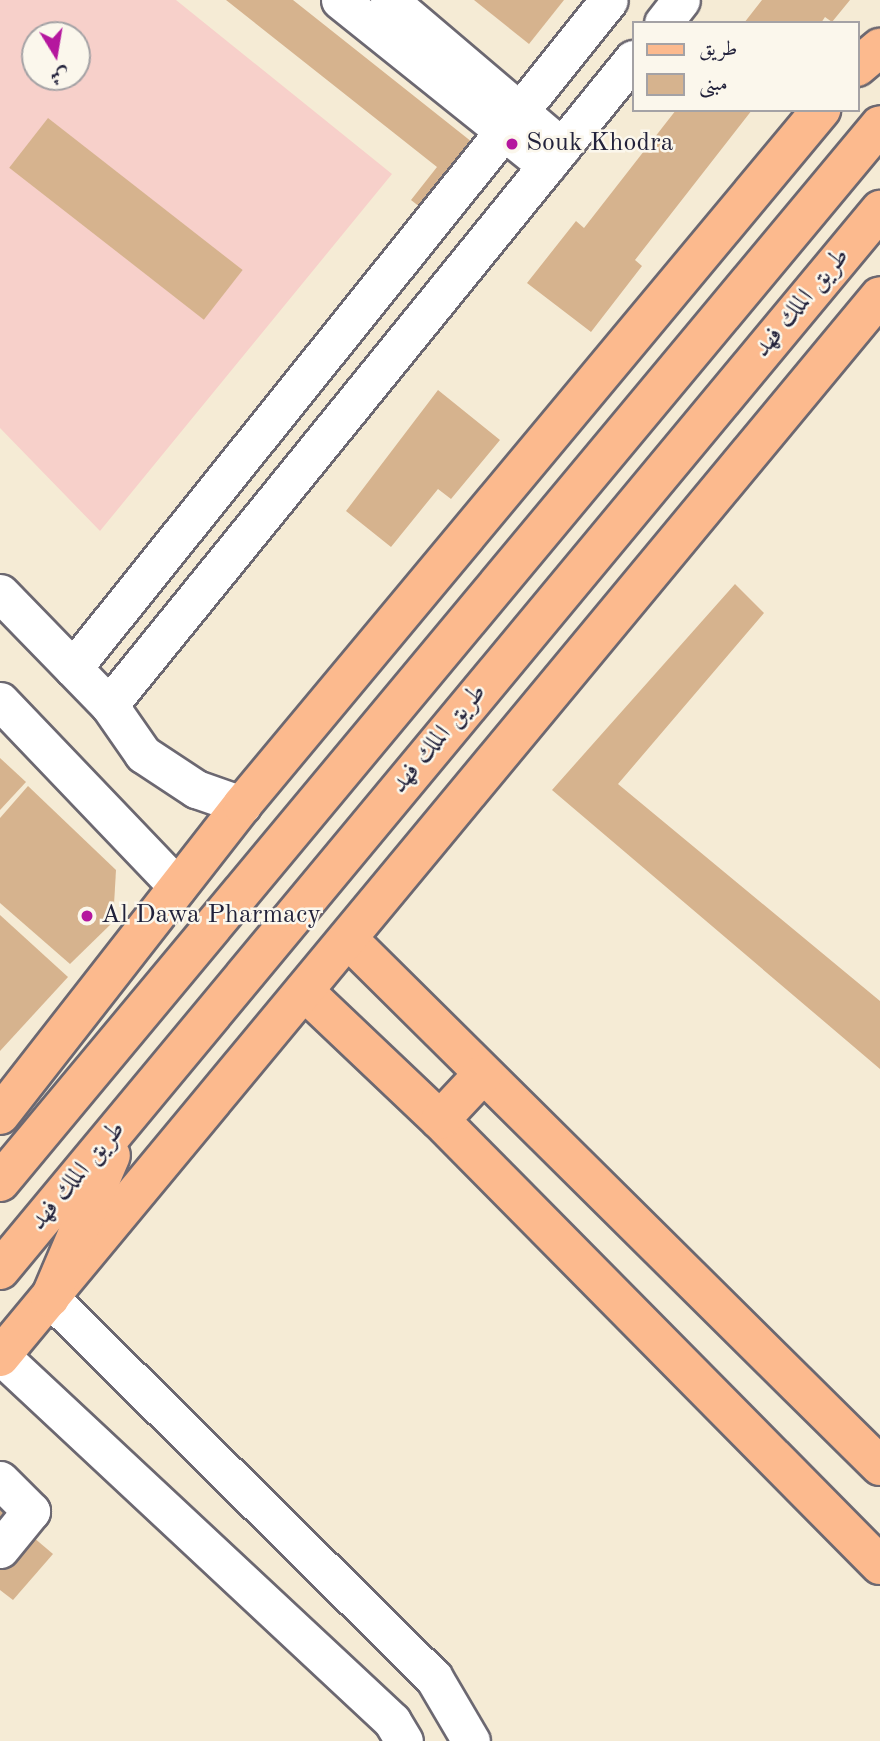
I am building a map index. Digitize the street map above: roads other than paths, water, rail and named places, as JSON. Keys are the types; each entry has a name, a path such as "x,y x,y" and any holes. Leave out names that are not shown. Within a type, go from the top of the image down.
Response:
{"main road":[{"path":"0,1115 242,805 819,112"},
{"name":"طريق الملك فهد","path":"0,1182 475,618 880,125"},
{"name":"طريق الملك فهد","path":"0,1269 880,210"},
{"path":"0,1357 880,296"},
{"path":"348,939 880,1466"},
{"path":"304,991 440,1120 880,1565"},
{"path":"440,1120 484,1074"},
{"path":"50,1298 128,1116"}],"street":[{"path":"340,0 511,122 554,156"},
{"path":"388,0 511,122"},
{"path":"73,668 609,0"},
{"path":"665,21 681,0"},
{"path":"109,705 632,60"},
{"path":"0,593 109,705 143,754 196,789 242,805"},
{"path":"0,701 178,887"},
{"path":"0,1357 391,1721 406,1741 463,1726 434,1678 50,1298"},
{"path":"0,1480 31,1511 0,1549"}],"place":[{"name":"Souk Khodra","path":"512,144"},
{"name":"Al Dawa Pharmacy","path":"87,916"}]}
